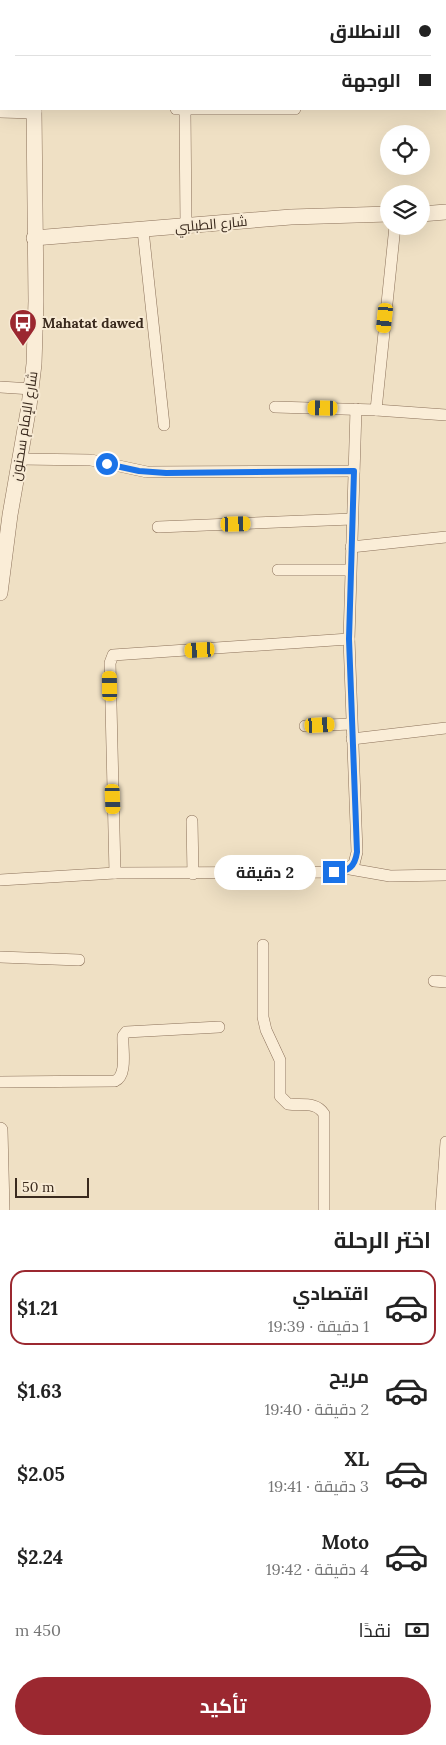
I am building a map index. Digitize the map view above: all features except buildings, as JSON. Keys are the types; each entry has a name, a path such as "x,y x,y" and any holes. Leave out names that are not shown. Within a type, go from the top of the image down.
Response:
{"street":[{"path":"0,110 34,110"},
{"name":"شارع الإمام سحنون","path":"0,593 5,515 20,459 32,388 36,301 34,110"},
{"path":"186,227 187,110"},
{"path":"430,213 446,212"},
{"name":"شارع الطبلبي","path":"34,238 291,218 380,214"},
{"path":"143,230 164,425"},
{"path":"376,410 394,235"},
{"path":"0,387 32,388"},
{"path":"275,407 356,409 446,415"},
{"path":"350,869 354,864 357,852 349,639 356,409"},
{"path":"20,459 91,460 147,472 354,471"},
{"path":"158,527 352,519"},
{"path":"351,547 446,537"},
{"path":"278,570 350,570"},
{"path":"115,873 110,663 113,654 349,639"},
{"path":"305,726 351,724"},
{"path":"352,739 446,728"},
{"path":"192,821 193,874"},
{"path":"0,880 115,873 341,872 350,869 390,876 446,875"},
{"path":"263,945 263,1017 266,1030 280,1060 280,1096 288,1104 313,1105 322,1110 324,1114 324,1210"},
{"path":"0,957 79,960"},
{"path":"434,981 446,982"},
{"path":"0,1082 115,1081 122,1072 123,1036 126,1032 219,1027"},
{"path":"0,1130 2,1210"},
{"path":"441,1210 446,1142"}],"place":[{"name":"Mahatat dawed","path":"23,347"}],"route":[{"path":"107,464 139,471 166,473 354,471 349,639 357,852 354,864 350,869 334,872"}]}
